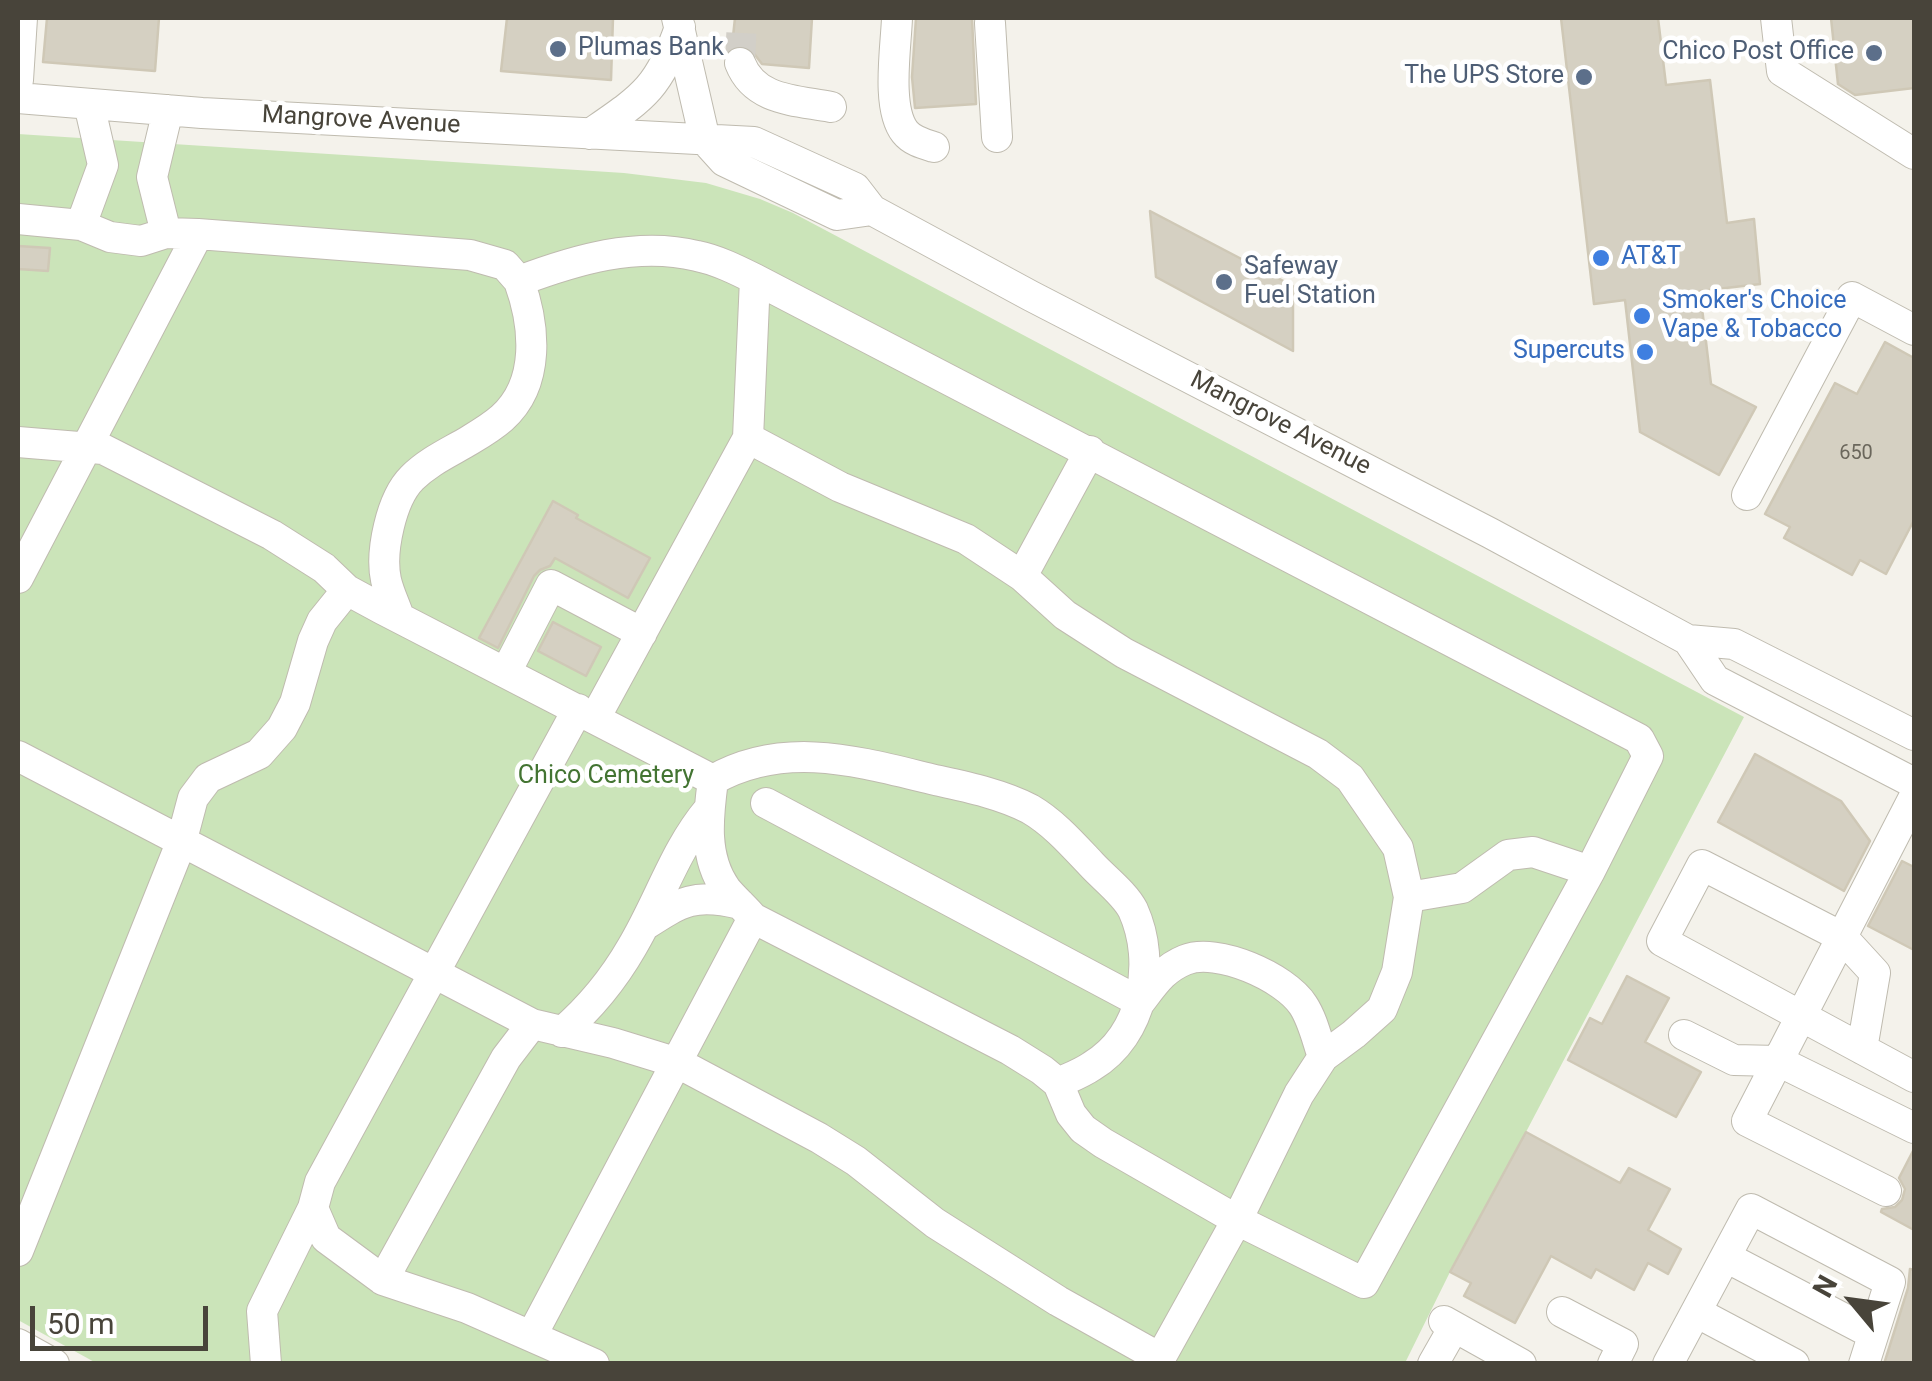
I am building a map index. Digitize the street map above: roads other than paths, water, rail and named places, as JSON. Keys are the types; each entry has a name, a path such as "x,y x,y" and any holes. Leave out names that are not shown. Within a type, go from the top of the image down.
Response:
{"street":[{"path":"18,80 22,18"},
{"path":"897,18 897,111 905,132 934,148"},
{"path":"1776,18 1782,71 1914,154"},
{"path":"590,134 650,89 668,62 678,22"},
{"path":"678,22 706,140"},
{"path":"996,22 1003,136"},
{"path":"740,62 756,88 776,97 830,106"},
{"name":"Mangrove Avenue","path":"18,98 706,140 724,161 837,214 872,210 1688,640 1734,644 1914,735"},
{"path":"81,224 102,172 89,104"},
{"path":"166,232 152,177 168,110"},
{"path":"102,172 127,179 152,177"},
{"path":"18,219 81,224 110,237 140,240 166,232 198,234 470,255 505,265 519,281 529,308 534,340 525,387 504,417 436,458 408,481 395,508 384,550 386,580 399,617"},
{"path":"18,578 198,234"},
{"path":"519,281 613,254 659,251 697,256 755,279 1639,740 1648,756 1590,871 1364,1284 1134,1164 1083,1128 1071,1114 1058,1083 1010,1050 747,911 714,898 694,899 642,927"},
{"path":"266,1364 262,1311 313,1208 320,1182 434,973 586,714 642,633 748,438 755,279"},
{"path":"1747,495 1852,297 1914,330"},
{"path":"18,756 547,1028 678,1063 856,1161 935,1223 1159,1361 1322,1057 1382,1009 1398,972 1409,897 1398,848 1350,778 1318,754 1124,653 1065,616 1022,576 966,538 840,487 748,438"},
{"path":"18,442 104,449 272,535 324,568 348,590 586,714 711,794"},
{"path":"1022,576 1090,452"},
{"path":"506,672 551,585 642,633"},
{"path":"18,1252 181,843 194,798 208,778 258,754 282,728 295,704 322,621 348,590"},
{"name":"Mangrove Avenue","path":"1688,640 1715,680 1908,789"},
{"path":"382,1280 506,1058 547,1028 588,1009 616,974 711,794 736,767 775,758 854,760 1000,797 1031,810 1060,831 1132,907 1145,968 1140,1002"},
{"path":"1886,1191 1747,1121 1842,937 1908,789"},
{"path":"711,794 707,824 712,860 724,887 747,911"},
{"path":"766,803 1140,1002"},
{"path":"1409,897 1462,888 1508,855 1534,852 1590,871"},
{"path":"1862,1049 1875,973 1842,937 1702,865 1662,941 1862,1049 1914,1077"},
{"path":"532,1335 678,1063 747,911"},
{"path":"1058,1083 1095,1065 1118,1042 1162,972 1198,956 1218,957 1256,970 1284,986 1302,1003 1322,1057"},
{"path":"1684,1034 1734,1060 1778,1061 1914,1128"},
{"path":"313,1208 326,1238 382,1280 467,1308 594,1364"},
{"path":"1668,1364 1750,1209 1890,1282 1864,1364"},
{"path":"1726,1257 1873,1334"},
{"path":"1562,1312 1623,1344 1613,1364"},
{"path":"1696,1312 1794,1364"},
{"path":"1432,1364 1449,1324 1521,1364"},
{"path":"18,1344 54,1364"}],"tunnel":[{"path":"740,63 742,18"}],"place":[{"name":"Plumas Bank","path":"558,49"},
{"name":"Chico Post Office","path":"1874,53"},
{"name":"The UPS Store","path":"1584,77"},
{"name":"AT&T","path":"1601,258"},
{"name":"Safeway Fuel Station","path":"1224,282"},
{"name":"Smoker's Choice Vape & Tobacco","path":"1642,316"},
{"name":"Supercuts","path":"1645,352"}],"park label":[{"name":"Chico Cemetery","path":"606,777"}]}
